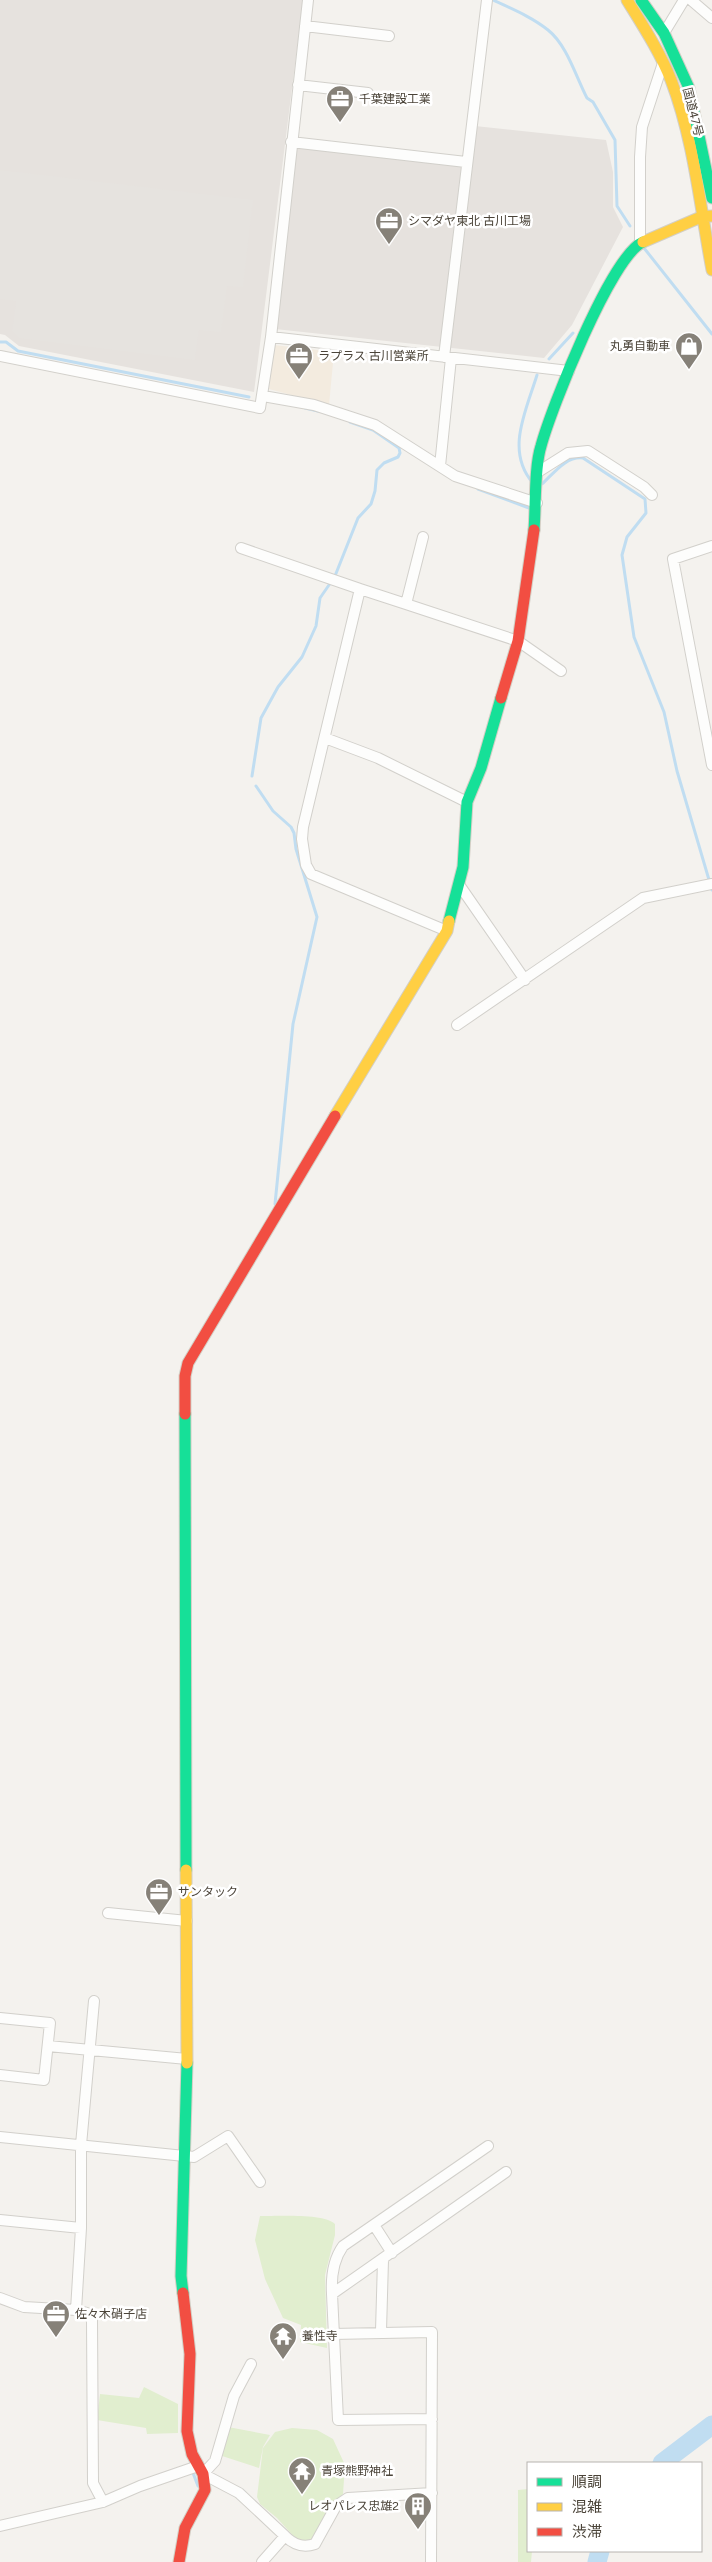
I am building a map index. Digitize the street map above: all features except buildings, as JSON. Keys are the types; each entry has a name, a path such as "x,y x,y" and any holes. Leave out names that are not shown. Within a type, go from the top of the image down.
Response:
{"main road":[{"name":"国道47号","path":"627,0 663,62 674,90 706,217 712,270"},
{"name":"国道47号","path":"641,0 664,33 689,88 712,198"},
{"path":"179,2562 185,2528 205,2490 200,2470 192,2454 187,2431 190,2354 189,2328 180,2276 184,2228 187,2059 184,1388 188,1363 267,1227 447,931 460,886 467,802 481,768 518,641 545,431 569,371 605,293 631,250 640,243 706,217"}],"street":[{"path":"0,356 260,408 271,337 308,0"},
{"path":"440,466 447,357 466,162 487,0"},
{"path":"664,33 684,0"},
{"path":"691,0 712,18"},
{"path":"305,26 389,36"},
{"path":"640,243 642,127 663,62"},
{"path":"298,85 368,93"},
{"path":"291,142 466,162"},
{"path":"271,337 569,371"},
{"path":"263,396 314,405 375,425 455,476 477,485 537,503"},
{"path":"538,480 568,453 588,451 644,487 652,495"},
{"path":"406,604 423,537"},
{"path":"712,546 673,559 712,765"},
{"path":"241,548 518,641 561,671"},
{"path":"360,589 325,738 310,792 302,839 306,865 311,874 447,931"},
{"path":"325,738 378,758 467,802"},
{"path":"457,1025 643,898 709,885"},
{"path":"460,886 525,980"},
{"path":"108,1913 187,1921"},
{"path":"76,2310 81,2228 81,2145 94,2001"},
{"path":"0,2018 50,2023 44,2080 0,2075"},
{"path":"48,2046 187,2059"},
{"path":"0,2137 194,2157 228,2136 260,2182"},
{"path":"432,2419 338,2420 331,2279 337,2255 343,2246 488,2146"},
{"path":"332,2294 506,2172"},
{"path":"0,2220 81,2228"},
{"path":"374,2225 392,2253"},
{"path":"380,2332 383,2260"},
{"path":"0,2298 24,2307 76,2310 87,2313 92,2320 93,2483 103,2502"},
{"path":"333,2334 432,2332 431,2562"},
{"path":"0,2526 103,2502 140,2486 200,2470 215,2461 234,2396 252,2364"},
{"path":"200,2470 239,2493 293,2543 303,2546 314,2544 320,2538 336,2506 348,2498 432,2493"},
{"path":"262,2562 285,2536"}],"shaded area":[{"path":"0,0 303,0 254,392 19,346 5,335 0,334"},
{"path":"475,126 606,140 613,172 613,207 623,227 572,325 544,358 275,329 296,146 470,164"},
{"path":"0,170 253,200 243,287 227,286 221,332 199,330 195,360 19,338 12,331 16,301 0,299"},
{"path":"274,345 334,352 329,405 269,389"}],"green space":[{"path":"260,2216 321,2218 330,2220 335,2224 335,2235 325,2275 327,2348 300,2342 301,2325 283,2318 265,2279 255,2240"},
{"path":"144,2387 178,2404 178,2433 147,2434 146,2428 97,2420 100,2394 139,2398"},
{"path":"228,2427 270,2435 263,2447 259,2468 219,2455"},
{"path":"292,2428 317,2430 333,2439 345,2465 343,2494 331,2506 312,2540 305,2542 296,2539 277,2518 260,2504 257,2497 263,2448 275,2432"},
{"path":"527,2489 527,2552 532,2552 531,2562 518,2562 518,2490"}],"waterway":[{"path":"493,0 542,25 561,44 587,98 593,102 615,140 617,206 630,226"},
{"path":"644,248 712,334"},
{"path":"549,359 573,333"},
{"path":"0,342 6,342 18,351 249,397"},
{"path":"533,483 525,471 520,458 519,444 520,431 537,375"},
{"path":"305,408 318,411"},
{"path":"350,422 373,430 399,448 401,446"},
{"path":"335,576 358,518 371,504 375,491 377,470 384,463 398,457 400,453 399,448"},
{"path":"542,484 566,462 583,458 645,499 646,513 627,537 622,555 634,637 664,712 677,771 712,890"},
{"path":"478,489 529,508"},
{"path":"252,776 261,718 278,687 302,657 316,626 320,598 329,585"},
{"path":"256,786 273,811 291,827 294,833 296,849 317,917 293,1024 275,1204"},
{"path":"663,2462 712,2425"},
{"path":"193,2473 198,2486"},
{"path":"597,2562 600,2552"}],"traffic: fast":[{"path":"641,0 664,33 689,88 712,198"},
{"path":"534,530 536,476 539,455 557,400 599,303 630,253 643,242"},
{"path":"449,921 463,867 467,802 481,768 501,698"},
{"path":"185,1414 186,1870"},
{"path":"183,2293 181,2276 187,2063"}],"traffic: slow":[{"path":"627,0 662,59 679,103 696,174 712,270"},
{"path":"643,242 701,217 712,216"},
{"path":"335,1116 447,931 449,921"},
{"path":"186,1870 187,2063"}],"traffic: jam":[{"path":"501,698 518,641 534,530"},
{"path":"185,1414 185,1376 188,1363 335,1116"},
{"path":"179,2562 185,2528 205,2490 203,2474 192,2454 187,2431 190,2354 183,2293"}],"place":[{"name":"千葉建設工業","path":"340,123"},
{"name":"シマダヤ東北 古川工場","path":"389,245"},
{"name":"丸勇自動車","path":"689,370"},
{"name":"ラプラス 古川営業所","path":"299,380"},
{"name":"サンタック","path":"159,1916"},
{"name":"佐々木硝子店","path":"56,2338"},
{"name":"養性寺","path":"283,2360"},
{"name":"青塚熊野神社","path":"302,2495"},
{"name":"レオパレス忠雄2","path":"418,2530"}]}
